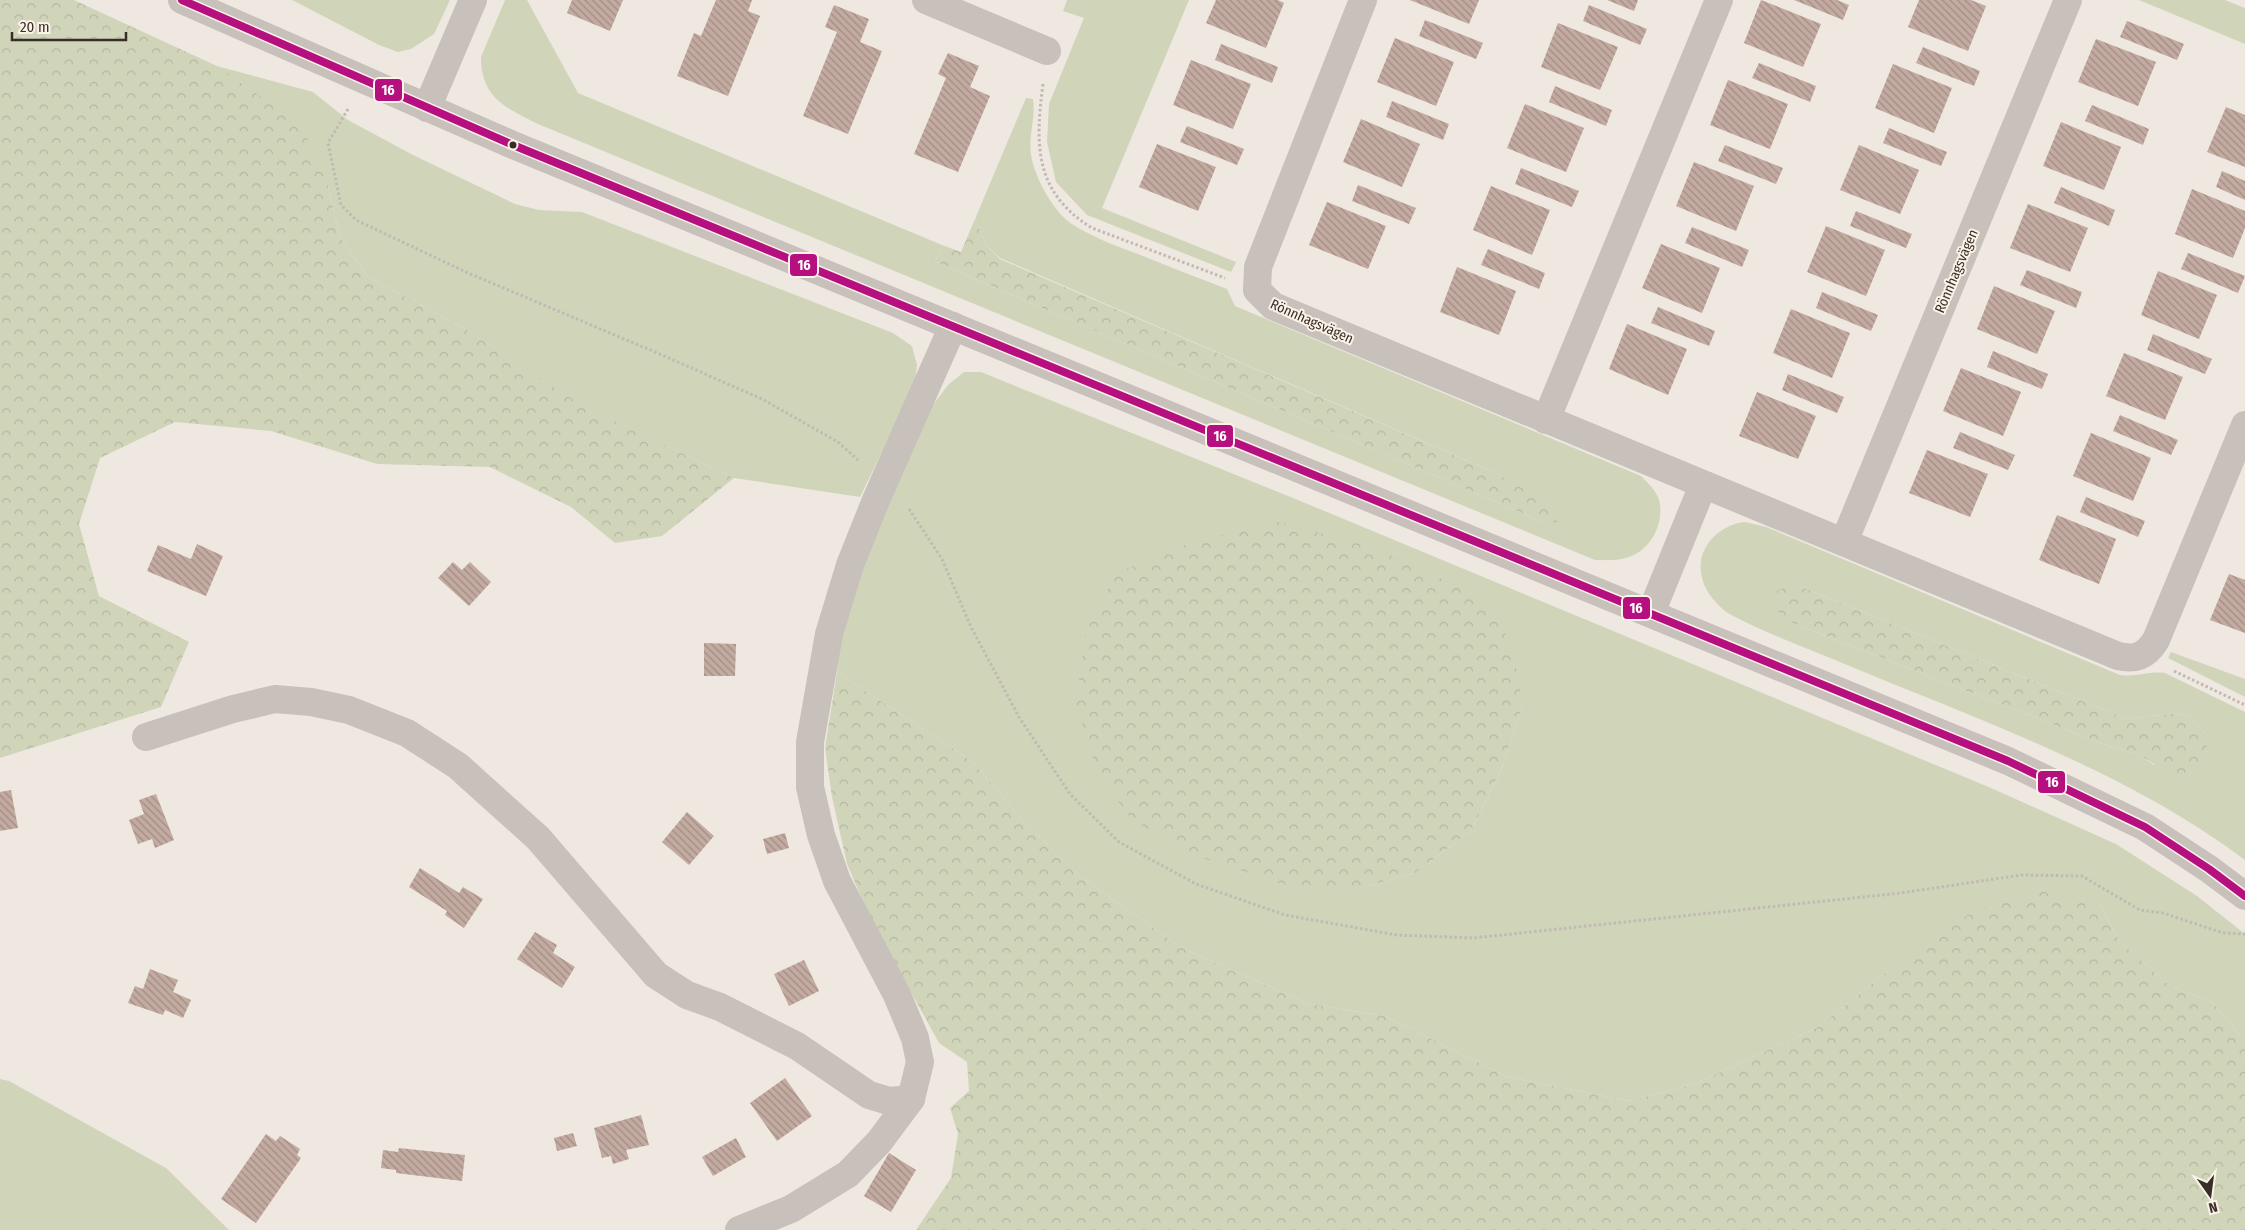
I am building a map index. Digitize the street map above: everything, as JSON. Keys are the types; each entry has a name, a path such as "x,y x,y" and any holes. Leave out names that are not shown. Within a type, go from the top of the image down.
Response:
{"street":[{"path":"182,0 426,108 2008,761 2145,827 2209,869 2245,896"},
{"path":"426,108 473,0"},
{"path":"926,0 1047,51"},
{"name":"Rönnhagsvägen","path":"1364,0 1258,267 1257,290 1273,306 2118,656 2130,658 2141,656"},
{"path":"1546,420 1719,0"},
{"name":"Rönnhagsvägen","path":"1844,542 2068,0"},
{"path":"739,1230 791,1209 848,1174 879,1142 911,1099 920,1062 915,1038 897,995 837,881 821,835 810,787 810,742 830,634 850,565 954,326"},
{"path":"2141,656 2150,650 2156,640 2245,425"},
{"path":"1651,613 1703,485"},
{"path":"146,737 233,709 275,699 311,702 349,710 406,733 458,766 538,838 656,975 687,995 720,1007 797,1046 869,1095 889,1101 911,1099"}],"path":[{"path":"1047,51 1039,114 1038,137 1040,159 1045,177 1053,192 1066,207 1092,228 1257,290"},
{"path":"348,108 328,143 341,205 356,220 468,273 762,399 838,442 884,484 907,506 942,559 970,627 1019,717 1070,794 1119,842 1196,884 1285,915 1397,935 1473,938 1901,893 2021,875 2082,876 2140,910 2162,912 2223,933 2245,934"},
{"path":"2141,656 2245,705"}],"green space":[{"path":"0,0 74,0 217,66 302,126 328,186 340,237 368,277 462,327 586,408 734,478 662,536 615,543 571,507 490,467 377,464 271,431 175,422 100,458 79,524 99,596 189,642 161,707 0,758"},
{"path":"292,0 450,0 434,34 411,49 398,52 379,45"},
{"path":"505,0 527,0 578,93 942,245 935,262 1545,523 1557,521 1496,473 1000,258 987,246 975,219 1026,98 1033,99 1034,107 1030,144 1034,168 1053,204 1065,219 1072,224 1104,241 1227,289 1235,306 1641,476 1653,488 1659,500 1660,513 1657,530 1648,544 1634,555 1618,560 1595,560 538,124 506,107 485,83 481,57"},
{"path":"1067,0 1189,0 1102,208 1236,262 1231,272 1087,215 1056,182 1047,142 1049,104 1084,18 1063,11"},
{"path":"2139,0 2225,0 2245,8 2245,44"},
{"path":"217,66 313,92 348,120 413,155 515,204 539,210 582,212 893,333 912,346 917,365 915,384 860,497 734,478 585,408 462,327 368,277 340,237 328,186"},
{"path":"975,219 987,246 1000,259 1496,473 1543,501 1557,512 1557,522 1545,523 935,262 942,245 961,252"},
{"path":"964,372 981,372 1298,500 1991,788 2116,844 2197,896 2245,934 2245,1042 2213,1003 2168,984 2120,942 2100,905 1890,969 1818,1027 1697,1083 1629,1101 1508,1077 1385,1016 1309,1004 1182,948 1081,877 1022,820 973,762 837,672 842,628 857,576 933,405 948,385","holes":["1523,705 1502,768 1471,831 1415,873 1364,887"]},
{"path":"1280,522 1377,549 1479,596 1511,642 1523,705 1502,768 1471,831 1415,873 1364,887 1292,887 1190,854 1132,820 1098,775 1076,704 1086,628 1117,573 1189,543"},
{"path":"1745,522 1766,527 2120,675 2165,673 2245,712 2245,860 2199,828 2101,773 1997,726 1768,632 1726,612 1717,604 1707,590 1702,579 1701,563 1703,554 1712,538 1727,527","holes":["1799,586 2127,719 2177,713 2191,718 2205,733 2154,765 2140,755 2103,744 1785,620"]},
{"path":"1789,585 1799,586 2127,719 2177,713 2191,718 2205,733 2208,755 2191,772 2171,775 2140,755 2103,744 1785,620 1774,607 1775,592"},
{"path":"2171,652 2245,679 2245,697 2168,658"},
{"path":"837,672 973,762 1022,820 1081,877 1182,948 1309,1004 1385,1016 1508,1077 1629,1101 1697,1083 1818,1027 1890,969 1975,910 2040,891 2100,905 2120,942 2168,984 2213,1003 2245,1042 2245,1230 916,1230 951,1178 958,1134 950,1108 969,1091 967,1062 939,1043 872,922 847,864 832,797 825,748"},
{"path":"0,1079 9,1081 166,1168 229,1230 0,1230"}],"building":[{"path":"572,0 623,0 610,31 567,13"},
{"path":"716,0 752,0 748,11 760,16 728,96 677,76 694,33 701,36"},
{"path":"1216,0 1278,0 1284,3 1266,48 1206,23"},
{"path":"1410,0 1479,0 1469,24"},
{"path":"1607,0 1638,0 1634,11"},
{"path":"1761,0 1821,24 1803,67 1744,43"},
{"path":"1794,0 1837,0 1849,5 1843,20"},
{"path":"1919,0 1971,0 1986,6 1968,51 1908,27"},
{"path":"834,5 869,19 860,42 882,51 848,134 803,116 837,32 825,27"},
{"path":"1589,5 1647,29 1640,45 1583,21"},
{"path":"1425,20 1483,43 1476,59 1419,36"},
{"path":"2127,21 2184,44 2177,60 2120,37"},
{"path":"1558,23 1618,47 1600,90 1541,67"},
{"path":"1395,38 1454,62 1436,106 1377,82"},
{"path":"2096,39 2156,62 2138,106 2078,82"},
{"path":"1221,44 1278,67 1272,83 1215,60"},
{"path":"1923,47 1980,71 1974,86 1916,63"},
{"path":"948,53 979,66 970,87 990,96 958,172 914,154 946,78 938,74"},
{"path":"1191,60 1251,84 1233,129 1173,105"},
{"path":"1759,63 1816,86 1810,102 1752,78"},
{"path":"1893,64 1952,88 1934,133 1875,108"},
{"path":"1728,80 1788,104 1770,149 1710,125"},
{"path":"1555,86 1612,110 1606,126 1549,102"},
{"path":"1392,101 1449,124 1443,140 1386,117"},
{"path":"1525,104 1584,128 1566,172 1507,148"},
{"path":"2092,105 2149,129 2143,145 2085,121"},
{"path":"2226,107 2245,115 2245,167 2207,152"},
{"path":"1361,119 1420,144 1402,187 1343,162"},
{"path":"2061,122 2121,147 2104,190 2043,166"},
{"path":"1187,126 1244,149 1237,165 1180,142"},
{"path":"1889,128 1947,152 1941,166 1883,143"},
{"path":"1157,144 1216,167 1198,211 1139,187"},
{"path":"1725,145 1783,168 1776,184 1718,161"},
{"path":"1859,145 1919,170 1900,214 1840,190"},
{"path":"1694,162 1754,186 1736,231 1676,206"},
{"path":"1521,168 1579,191 1572,207 1515,184"},
{"path":"2222,171 2245,181 2245,200 2216,187"},
{"path":"1358,185 1416,208 1409,224 1352,201"},
{"path":"1491,186 1550,210 1532,255 1473,230"},
{"path":"2061,187 2115,210 2109,226 2054,203"},
{"path":"2192,189 2245,211 2245,228 2233,258 2175,234"},
{"path":"1327,202 1386,226 1368,269 1309,245"},
{"path":"2028,204 2088,228 2070,272 2010,248"},
{"path":"1856,211 1912,234 1906,248 1850,226"},
{"path":"1826,226 1885,250 1866,296 1807,272"},
{"path":"1692,227 1749,250 1742,267 1685,243"},
{"path":"1661,244 1720,268 1702,313 1642,288"},
{"path":"1488,249 1545,273 1539,289 1481,265"},
{"path":"2188,253 2245,276 2238,293 2181,269"},
{"path":"1457,267 1516,291 1499,335 1440,312"},
{"path":"2027,270 2082,292 2076,308 2020,285"},
{"path":"2158,271 2217,295 2199,339 2141,315"},
{"path":"1994,286 2055,311 2037,354 1977,329"},
{"path":"1822,292 1878,315 1871,331 1816,308"},
{"path":"1658,307 1715,331 1709,346 1651,323"},
{"path":"1791,309 1850,333 1832,378 1773,353"},
{"path":"1627,324 1687,349 1668,395 1609,369"},
{"path":"2153,334 2212,359 2205,374 2147,350"},
{"path":"1993,351 2048,374 2042,389 1987,367"},
{"path":"2124,353 2183,377 2165,420 2106,396"},
{"path":"1961,368 2021,392 2003,436 1943,411"},
{"path":"1788,374 1844,397 1837,413 1782,390"},
{"path":"1757,392 1816,416 1798,459 1739,436"},
{"path":"2120,415 2178,440 2171,455 2113,431"},
{"path":"1960,432 2015,455 2008,470 1953,448"},
{"path":"2091,433 2151,458 2133,501 2073,476"},
{"path":"1927,450 1988,474 1970,517 1909,493"},
{"path":"2086,497 2145,521 2138,537 2080,512"},
{"path":"2057,515 2116,539 2099,584 2039,560"},
{"path":"197,544 223,556 206,596 147,571 158,545 191,559"},
{"path":"453,562 462,570 470,562 491,582 469,606 438,578"},
{"path":"2229,574 2245,580 2245,633 2210,620"},
{"path":"704,643 736,644 735,676 704,676"},
{"path":"11,790 18,828 0,831 0,792"},
{"path":"156,794 174,840 155,848 152,839 138,844 129,820 144,814 139,800"},
{"path":"687,812 714,836 689,865 662,842"},
{"path":"785,833 789,848 767,854 763,839"},
{"path":"420,868 459,893 463,887 483,899 464,928 445,915 447,911 409,887"},
{"path":"535,932 557,945 553,953 575,967 562,988 517,959"},
{"path":"804,960 819,991 789,1006 774,974"},
{"path":"150,969 178,980 173,992 191,1000 183,1018 165,1010 163,1015 128,1003 135,986 143,989"},
{"path":"785,1078 812,1116 777,1141 750,1103"},
{"path":"641,1115 649,1145 626,1150 629,1159 613,1164 611,1156 602,1158 594,1128"},
{"path":"573,1133 577,1146 557,1151 554,1138"},
{"path":"266,1134 276,1141 280,1136 300,1149 297,1155 301,1158 256,1223 221,1199"},
{"path":"736,1138 746,1157 713,1176 702,1157"},
{"path":"399,1148 465,1155 462,1181 396,1173 396,1170 381,1168 383,1150 398,1152"},
{"path":"889,1153 916,1170 891,1212 864,1196"}],"transit line":[{"name":"16","path":"182,0 513,145 2008,761 2145,827 2209,869 2245,896"}]}
